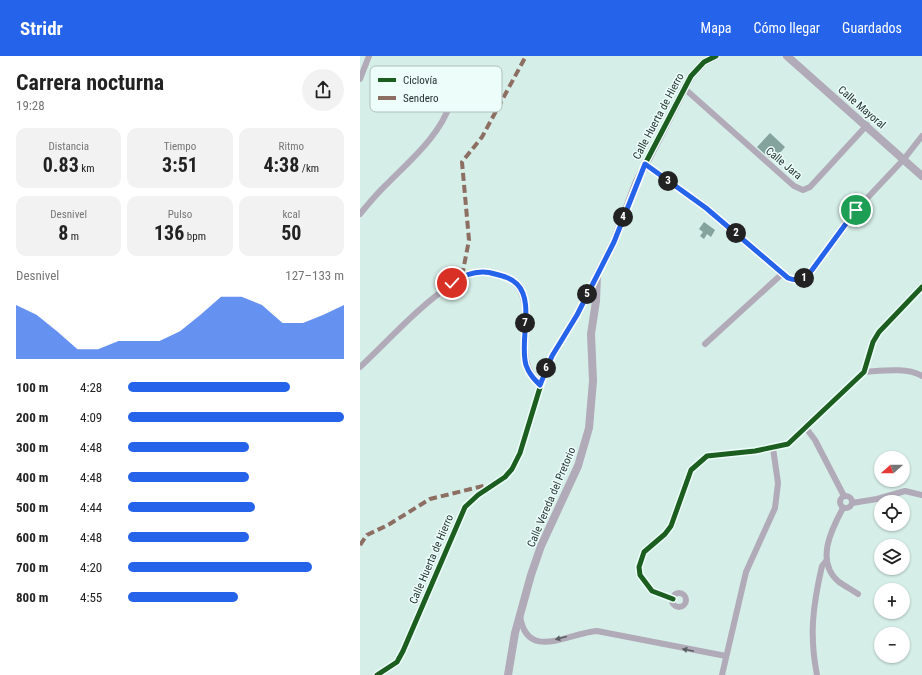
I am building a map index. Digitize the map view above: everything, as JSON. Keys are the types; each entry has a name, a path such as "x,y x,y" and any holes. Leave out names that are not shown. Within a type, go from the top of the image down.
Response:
{"street":[{"path":"360,80 369,56"},
{"name":"Calle Huerta de Hierro","path":"377,675 396,662 403,651 465,507 478,495 505,477 512,469 520,453 540,385 552,356 577,315 614,242 645,164 697,68 704,62 716,56"},
{"name":"Calle Mayoral","path":"787,56 867,125 922,176"},
{"name":"Calle Jara","path":"685,89 794,186 803,190 810,187 867,125"},
{"path":"360,214 388,182 423,148 446,116 447,112"},
{"path":"645,164 706,208 783,273 794,280 804,278 808,275 856,210 904,158 922,136"},
{"path":"360,368 441,291 462,276 488,271 510,278 518,284 523,294 526,310 526,364 530,375 540,385"},
{"path":"706,344 783,273"},
{"name":"Calle Vereda del Pretorio","path":"508,675 515,633 531,575 541,546 571,483 584,450 592,407 593,382 591,334 596,301 597,275"},
{"path":"673,598 652,591 640,575 639,567 644,552 665,534 671,526 691,470 707,456 773,448 788,444 864,372 873,342 879,332 922,287"},
{"path":"586,297 590,297 596,301"},
{"path":"864,372 907,372 922,376"},
{"path":"806,428 844,496 849,497 852,503"},
{"path":"722,675 746,572 775,508 778,483 773,448"},
{"path":"843,508 850,507 852,503 877,499 905,490 922,495"},
{"path":"844,496 840,502 843,508 827,545 826,561 831,572 839,582 858,594"},
{"path":"817,675 811,635 813,608 820,576 824,562 826,561"},
{"path":"820,576 831,572"},
{"path":"520,613 524,632 533,640 543,643 583,632 607,632 726,656"},
{"path":"515,633 524,632"}],"building":[{"path":"770,133 785,147 773,161 757,147"},
{"path":"704,222 715,230 711,237 707,234 704,239 700,236 703,232 699,229"}],"marked path":[{"path":"502,100 526,56"},
{"path":"462,276 469,240 462,162 482,137 496,112"},
{"path":"360,545 367,535 388,525 430,499 487,485"}],"cycle path":[{"path":"377,675 397,662 403,651 465,507 478,495 505,477 512,469 520,453 545,371 552,356 577,315 614,242 645,164 691,76 704,62 716,56"},
{"path":"673,599 652,591 640,575 639,567 644,552 665,534 671,526 691,470 707,456 755,451 788,444 864,372 873,342 879,332 922,287"}],"route":[{"path":"452,283 462,276 475,272 488,271 510,278 518,284 523,294 526,310 524,350 526,364 530,375 540,385 552,356 577,315 614,242 645,164 706,208 788,278 794,280 799,280 808,275 856,210"}]}
